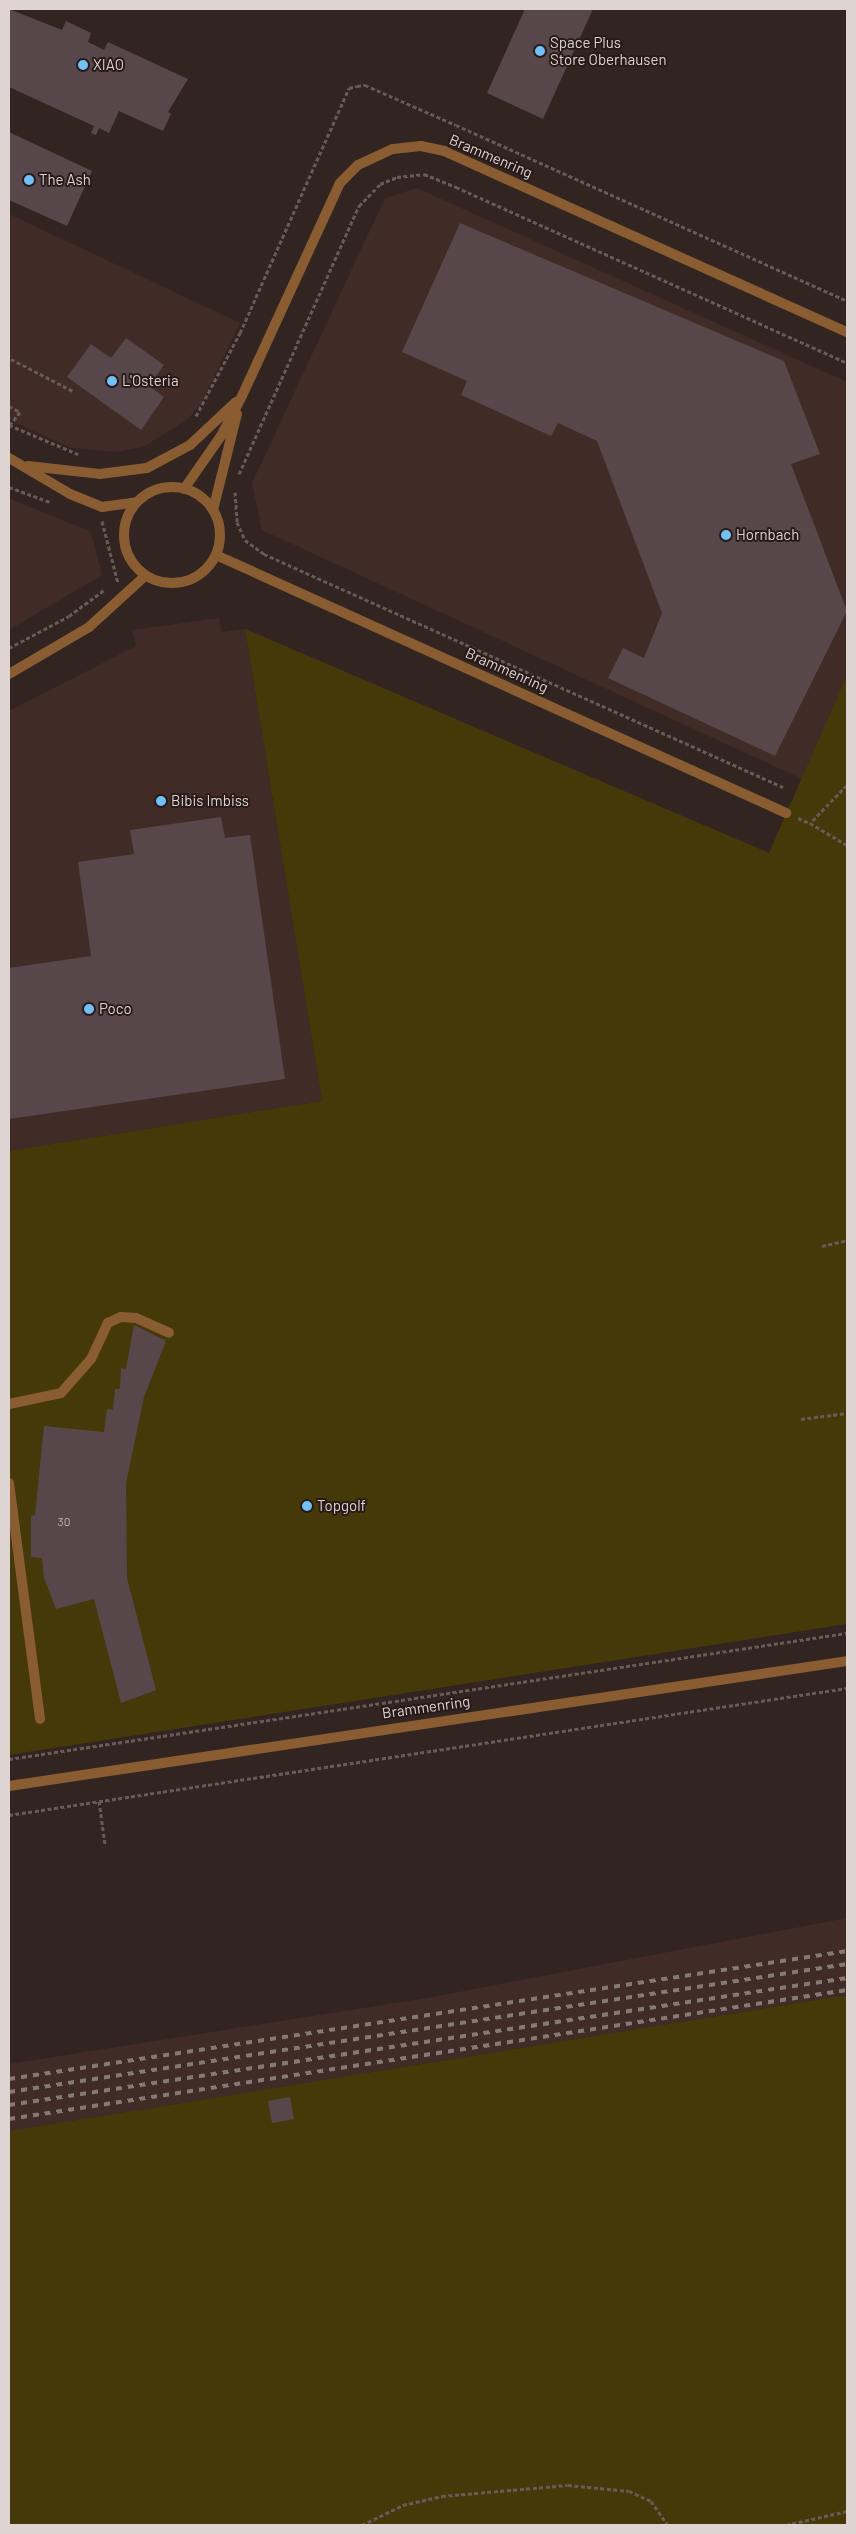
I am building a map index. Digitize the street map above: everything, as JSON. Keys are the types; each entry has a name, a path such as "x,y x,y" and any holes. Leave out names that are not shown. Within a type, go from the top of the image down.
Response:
{"street":[{"name":"Brammenring","path":"184,489 221,436 242,396 340,183 369,158 406,146 444,151 847,332"},
{"name":"Brammenring","path":"28,466 100,474 147,468 190,445 242,396"},
{"name":"Brammenring","path":"213,510 242,396"},
{"name":"Brammenring","path":"9,458 28,466 70,494 102,507 137,502 158,490 184,489 207,501 213,510 220,532 216,554 786,813"},
{"path":"137,502 125,520 124,542 129,558 145,576 163,583 188,581 203,572 216,554"},
{"path":"9,674 89,627 145,576"},
{"path":"9,1404 61,1393 91,1358 108,1323 121,1317 136,1318 169,1333"},
{"path":"9,1483 40,1718"},
{"name":"Brammenring","path":"9,1786 847,1661"}],"path":[{"path":"192,422 206,404 240,333 349,88 356,86 365,85 847,301"},
{"path":"237,481 359,206 380,184 397,176 424,174 456,187 847,363"},
{"path":"11,359 74,391"},
{"path":"9,406 20,412 9,425 68,453 86,455"},
{"path":"235,490 237,522 245,540 264,554 783,787"},
{"path":"9,648 69,616 116,581"},
{"path":"847,786 810,823 847,845"},
{"path":"822,1246 847,1240"},
{"path":"801,1419 847,1413"},
{"path":"9,1759 847,1633"},
{"path":"9,1815 847,1688"},
{"path":"98,1801 105,1844"},
{"path":"362,2525 403,2504 442,2496 568,2485 630,2491 651,2501 668,2525"},
{"path":"786,2525 847,2511"}],"shaded area":[{"path":"417,188 847,382 847,675 802,779 262,530 252,483 385,198"},
{"path":"9,214 240,323 202,402 188,419 143,447 117,452 71,448 9,420"},
{"path":"9,498 91,532 102,575 9,630"},
{"path":"219,618 222,632 245,629 322,1101 9,1151 9,711 136,646 132,630"},
{"path":"245,629 769,853 847,675 847,1624 9,1755 9,1151 322,1101"},
{"path":"847,1918 847,1995 9,2131 9,2064 427,1998"},
{"path":"847,1995 847,2525 9,2525 9,2131"}],"building":[{"name":"XIAO","path":"9,9 62,30 66,21 91,33 88,42 104,50 108,42 188,79 168,112 171,114 163,131 119,111 109,133 99,128 96,135 91,133 94,126 9,87"},
{"name":"Space Plus Store Oberhausen","path":"525,9 593,9 543,119 487,93"},
{"path":"9,132 92,171 67,226 9,200"},
{"name":"Hornbach","path":"460,223 784,361 820,454 791,464 847,611 775,756 608,678 623,648 644,658 662,613 597,441 558,423 551,436 461,395 467,381 402,352"},
{"name":"L'Osteria","path":"126,338 164,365 149,386 164,397 141,430 67,377 91,344 111,358"},
{"path":"221,817 225,838 250,835 285,1079 9,1119 9,968 91,956 78,862 134,854 130,830"},
{"path":"134,1325 166,1341 144,1397 126,1483 127,1578 156,1690 121,1703 94,1599 56,1609 44,1578 42,1558 31,1557 31,1516 35,1515 44,1426 104,1432 107,1409 113,1410 115,1389 120,1389 121,1368 126,1369"},
{"path":"290,2097 294,2119 272,2123 268,2101"}],"railway":[{"path":"9,2079 847,1951"},
{"path":"9,2092 847,1964"},
{"path":"9,2105 847,1978"},
{"path":"9,2119 847,1990"}],"place":[{"name":"Space Plus Store Oberhausen","path":"540,51"},
{"name":"XIAO","path":"83,65"},
{"name":"The Ash","path":"29,180"},
{"name":"L'Osteria","path":"112,381"},
{"name":"Hornbach","path":"726,535"},
{"name":"Bibis Imbiss","path":"161,801"},
{"name":"Poco","path":"89,1009"},
{"name":"Topgolf","path":"307,1506"}]}
